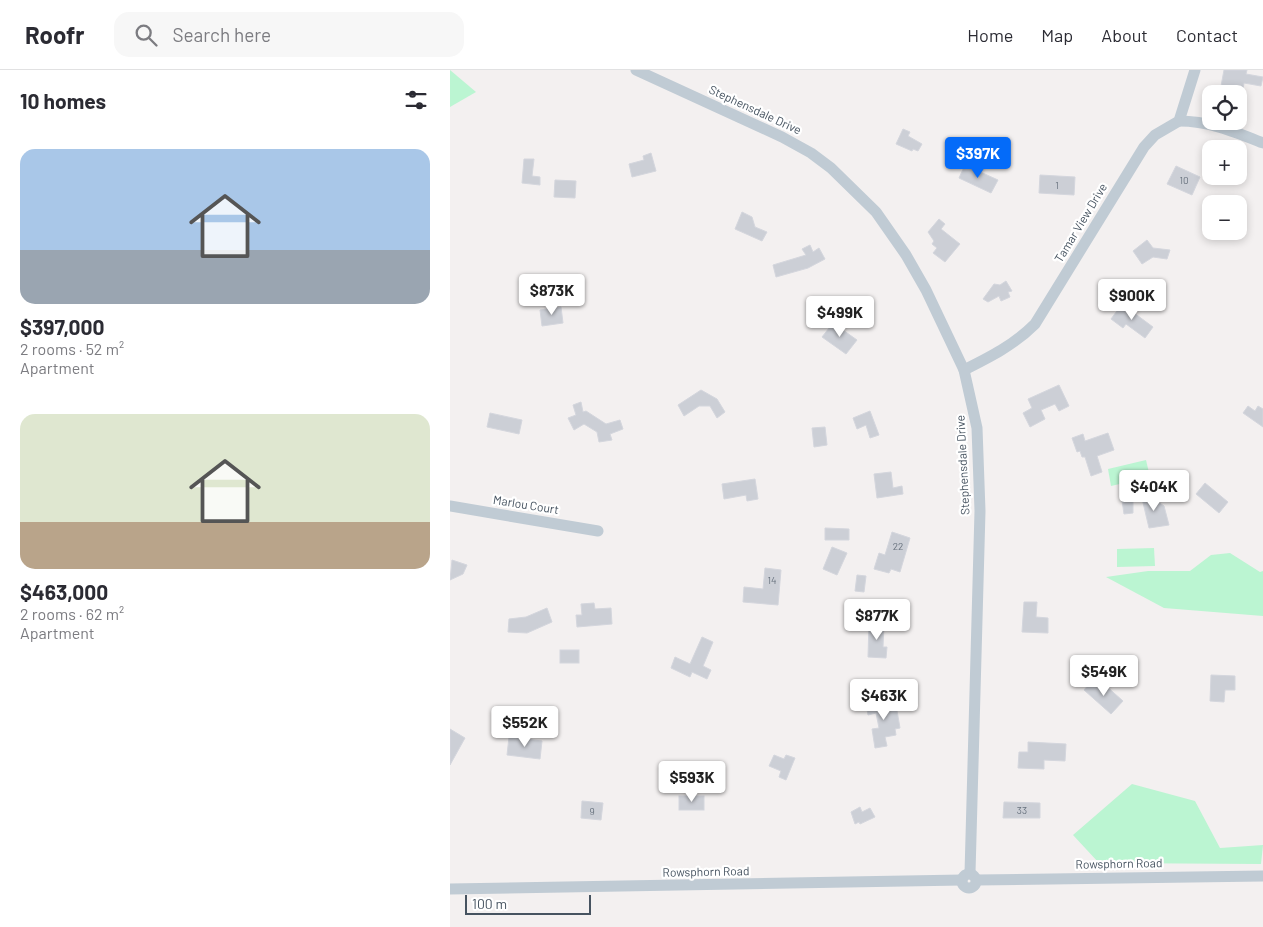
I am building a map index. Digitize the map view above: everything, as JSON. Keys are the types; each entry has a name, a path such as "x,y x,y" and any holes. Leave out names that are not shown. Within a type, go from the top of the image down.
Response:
{"street":[{"name":"Stephensdale Drive","path":"636,70 782,137 812,153 831,168 876,212 906,255 926,290 964,370 977,428 980,511 969,878"},
{"path":"1196,70 1179,121 1211,124 1263,142"},
{"name":"Tamar View Drive","path":"964,370 1022,337 1035,324 1144,147 1155,135 1179,121"},
{"name":"Marlou Court","path":"450,506 598,531"},
{"name":"Rowsphorn Road","path":"450,889 969,878 1263,876"}],"green space":[{"path":"450,70 476,92 450,107"},
{"path":"1146,460 1150,477 1111,486 1108,469"},
{"path":"1154,548 1155,566 1117,567 1117,549"},
{"path":"1230,553 1260,572 1263,571 1263,616 1164,608 1106,577 1148,571 1190,571 1211,555"},
{"path":"1132,784 1195,801 1220,848 1263,845 1261,864 1099,863 1073,835"}],"building":[{"path":"1224,70 1247,70 1246,74 1263,77 1261,86 1244,83 1244,85 1221,85"},
{"path":"903,129 910,132 908,136 922,144 918,151 913,149 912,151 896,144"},
{"path":"651,153 656,171 632,177 629,164 644,160 643,156"},
{"path":"524,159 534,159 532,176 540,177 540,185 522,183"},
{"path":"965,165 998,180 991,193 959,178"},
{"path":"1176,166 1200,177 1192,195 1167,184"},
{"path":"1040,175 1075,177 1074,195 1039,193"},
{"path":"555,180 576,181 575,198 554,197"},
{"path":"742,212 752,217 755,227 767,232 762,241 735,229"},
{"path":"939,219 945,224 941,229 960,244 945,262 933,253 937,248 932,244 934,241 928,232"},
{"path":"1147,240 1153,248 1170,250 1167,259 1153,257 1142,264 1133,251"},
{"path":"810,245 813,252 819,248 825,259 808,268 776,277 773,265 806,255 802,249"},
{"path":"1006,281 1012,291 1008,292 1010,297 1001,301 999,296 988,302 983,299 994,284 1000,285"},
{"path":"1122,304 1153,327 1145,338 1126,324 1123,328 1111,319"},
{"path":"561,307 563,323 542,326 540,310"},
{"path":"833,323 857,340 846,354 822,337"},
{"path":"1059,385 1069,406 1059,411 1055,404 1041,410 1045,419 1030,427 1023,413 1032,408 1028,399"},
{"path":"701,390 717,399 725,412 717,418 710,406 699,406 684,416 678,405"},
{"path":"581,402 583,412 586,411 606,424 620,420 623,429 610,434 612,440 599,442 597,432 584,424 574,430 568,418 576,415 573,405"},
{"path":"1248,406 1255,411 1258,406 1263,409 1263,427 1243,413"},
{"path":"870,411 879,435 870,438 866,425 857,429 853,418"},
{"path":"490,413 522,420 519,434 487,427"},
{"path":"825,427 827,445 814,447 812,428"},
{"path":"1108,433 1114,450 1097,456 1102,472 1091,476 1085,457 1082,457 1080,451 1077,452 1072,438 1083,434 1085,441"},
{"path":"891,472 893,488 902,486 903,494 877,498 874,474"},
{"path":"755,479 758,499 747,501 746,495 724,499 722,484"},
{"path":"1205,483 1228,502 1219,513 1196,494"},
{"path":"1140,490 1164,506 1169,525 1149,528"},
{"path":"1133,491 1133,513 1124,514 1121,494"},
{"path":"825,528 849,529 849,540 825,540"},
{"path":"892,532 910,538 900,572 891,569 889,573 874,569 879,553 885,555"},
{"path":"832,547 847,553 837,575 823,569"},
{"path":"452,560 467,565 463,574 450,580"},
{"path":"765,568 781,570 778,605 743,602 744,587 763,589"},
{"path":"857,575 866,576 864,592 855,591"},
{"path":"1024,602 1037,602 1036,617 1048,618 1048,633 1022,632"},
{"path":"594,603 595,609 611,608 612,624 577,627 576,615 582,615 581,604"},
{"path":"547,608 552,622 527,633 508,632 509,619 526,617"},
{"path":"869,623 884,624 883,647 887,647 886,658 868,657"},
{"path":"702,637 713,642 703,666 711,670 707,679 692,672 690,677 671,668 675,657 690,664"},
{"path":"560,650 579,650 579,663 560,663"},
{"path":"1211,675 1235,676 1235,690 1225,690 1224,702 1210,701"},
{"path":"1091,682 1101,690 1105,685 1123,701 1111,714 1084,690"},
{"path":"895,699 900,728 895,729 896,735 885,737 887,746 875,748 872,729 879,728 876,713 868,715 866,704"},
{"path":"450,729 465,738 450,765"},
{"path":"509,737 542,741 540,759 507,755"},
{"path":"1028,742 1066,744 1065,761 1044,760 1044,769 1018,768 1019,752 1028,752"},
{"path":"774,755 784,759 786,755 795,758 786,780 779,777 781,771 769,766"},
{"path":"679,796 704,796 704,810 679,810"},
{"path":"582,801 603,803 601,820 581,818"},
{"path":"1004,802 1040,803 1040,818 1003,818"},
{"path":"860,807 862,812 870,808 875,817 860,824 859,822 855,824 851,812"}]}
